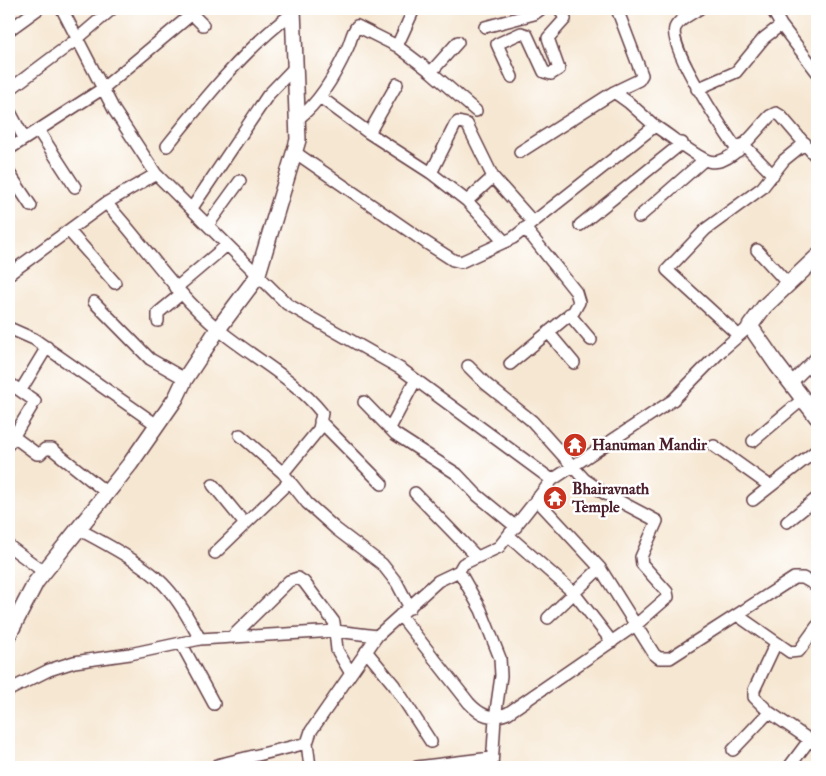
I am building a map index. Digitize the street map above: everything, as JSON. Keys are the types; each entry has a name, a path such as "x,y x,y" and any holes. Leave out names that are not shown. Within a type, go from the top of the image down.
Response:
{"main road":[{"path":"9,634 36,582 107,493 157,425 176,398 185,379 218,329 258,277 296,153 298,140 293,11"},
{"path":"817,257 789,286 764,307 744,330 817,417"}],"street":[{"path":"9,30 38,9"},
{"path":"62,9 102,89 156,174 192,208 258,277 287,304 401,369 415,382 552,480"},
{"path":"9,90 77,39 112,9"},
{"path":"396,46 414,9"},
{"path":"507,9 514,27"},
{"path":"512,77 497,44 514,27 541,9"},
{"path":"520,152 614,92 639,80 642,75 617,9"},
{"path":"699,9 674,28 675,38 697,88 740,147 773,175"},
{"path":"772,9 781,25 817,72"},
{"path":"485,27 514,27 524,32 544,72 551,74 559,66 548,38 565,19 561,10"},
{"path":"9,149 102,89 190,11 203,25"},
{"path":"167,146 196,109 272,29 293,11"},
{"path":"697,88 736,72 764,38 781,25"},
{"path":"298,120 314,107 341,62 357,26 396,46 431,72 476,111"},
{"path":"431,72 458,42"},
{"path":"192,208 268,95 295,67"},
{"path":"369,133 396,84"},
{"path":"614,92 656,126 704,160 719,162 740,147 770,116 776,113 781,116 817,158"},
{"path":"320,97 369,133 432,174 467,201 505,242"},
{"path":"9,110 24,138"},
{"path":"432,174 455,125 462,122 471,129 493,177 576,292 578,305 510,364"},
{"path":"296,153 453,260 467,260 505,242 553,208 656,126"},
{"path":"38,130 75,187"},
{"path":"580,225 682,143"},
{"path":"310,767 307,743 310,732 350,672 377,636 438,581 459,571 463,564 490,553 513,532 552,480 673,400 744,330 667,270 706,229 762,188 784,160 805,143"},
{"path":"639,217 704,160"},
{"path":"9,173 31,206"},
{"path":"9,274 106,203 156,174"},
{"path":"467,201 493,177"},
{"path":"208,225 240,181"},
{"path":"106,203 140,241 179,291 218,329 292,381 322,413 319,429 286,477 245,524 215,553"},
{"path":"69,231 115,283"},
{"path":"158,321 158,313 227,245"},
{"path":"757,250 789,286"},
{"path":"94,302 150,359 185,379"},
{"path":"569,314 591,340"},
{"path":"9,328 27,335 47,347 157,425"},
{"path":"548,332 574,363"},
{"path":"21,390 47,347"},
{"path":"790,383 817,357"},
{"path":"400,615 469,703 482,715 494,718 508,713 612,642 668,597 667,592 642,564 641,557 657,522 604,493 584,479 532,421 486,384 468,366"},
{"path":"390,428 415,382"},
{"path":"9,383 35,402 11,440 37,454 40,454 45,449 52,450 107,493"},
{"path":"753,441 803,399"},
{"path":"364,402 395,434 458,474 574,593 612,642"},
{"path":"320,421 382,484"},
{"path":"240,435 286,477 306,503 382,564 396,583 410,608"},
{"path":"714,446 770,486"},
{"path":"753,500 817,450"},
{"path":"213,485 245,524"},
{"path":"415,492 477,557"},
{"path":"787,522 817,498"},
{"path":"536,499 600,568 654,654 664,660 798,577 817,586"},
{"path":"78,529 121,553 165,586 189,619 200,639"},
{"path":"9,546 44,572"},
{"path":"548,618 600,568"},
{"path":"417,767 492,763 494,718 501,676 500,658 481,610 459,571"},
{"path":"233,636 271,596 293,578 298,578 304,582 334,622 337,650 350,672"},
{"path":"737,615 776,643 795,653 799,651 817,626"},
{"path":"9,690 49,670 74,662 130,654 200,639 336,631 377,636"},
{"path":"181,643 214,704"},
{"path":"776,643 754,690 754,697 769,712 814,742 789,767"},
{"path":"366,651 394,685 431,742"},
{"path":"733,750 769,712"},
{"path":"217,765 307,743"}],"place":[{"name":"Hanuman Mandir","path":"575,445"},
{"name":"Bhairavnath Temple","path":"555,498"}]}
